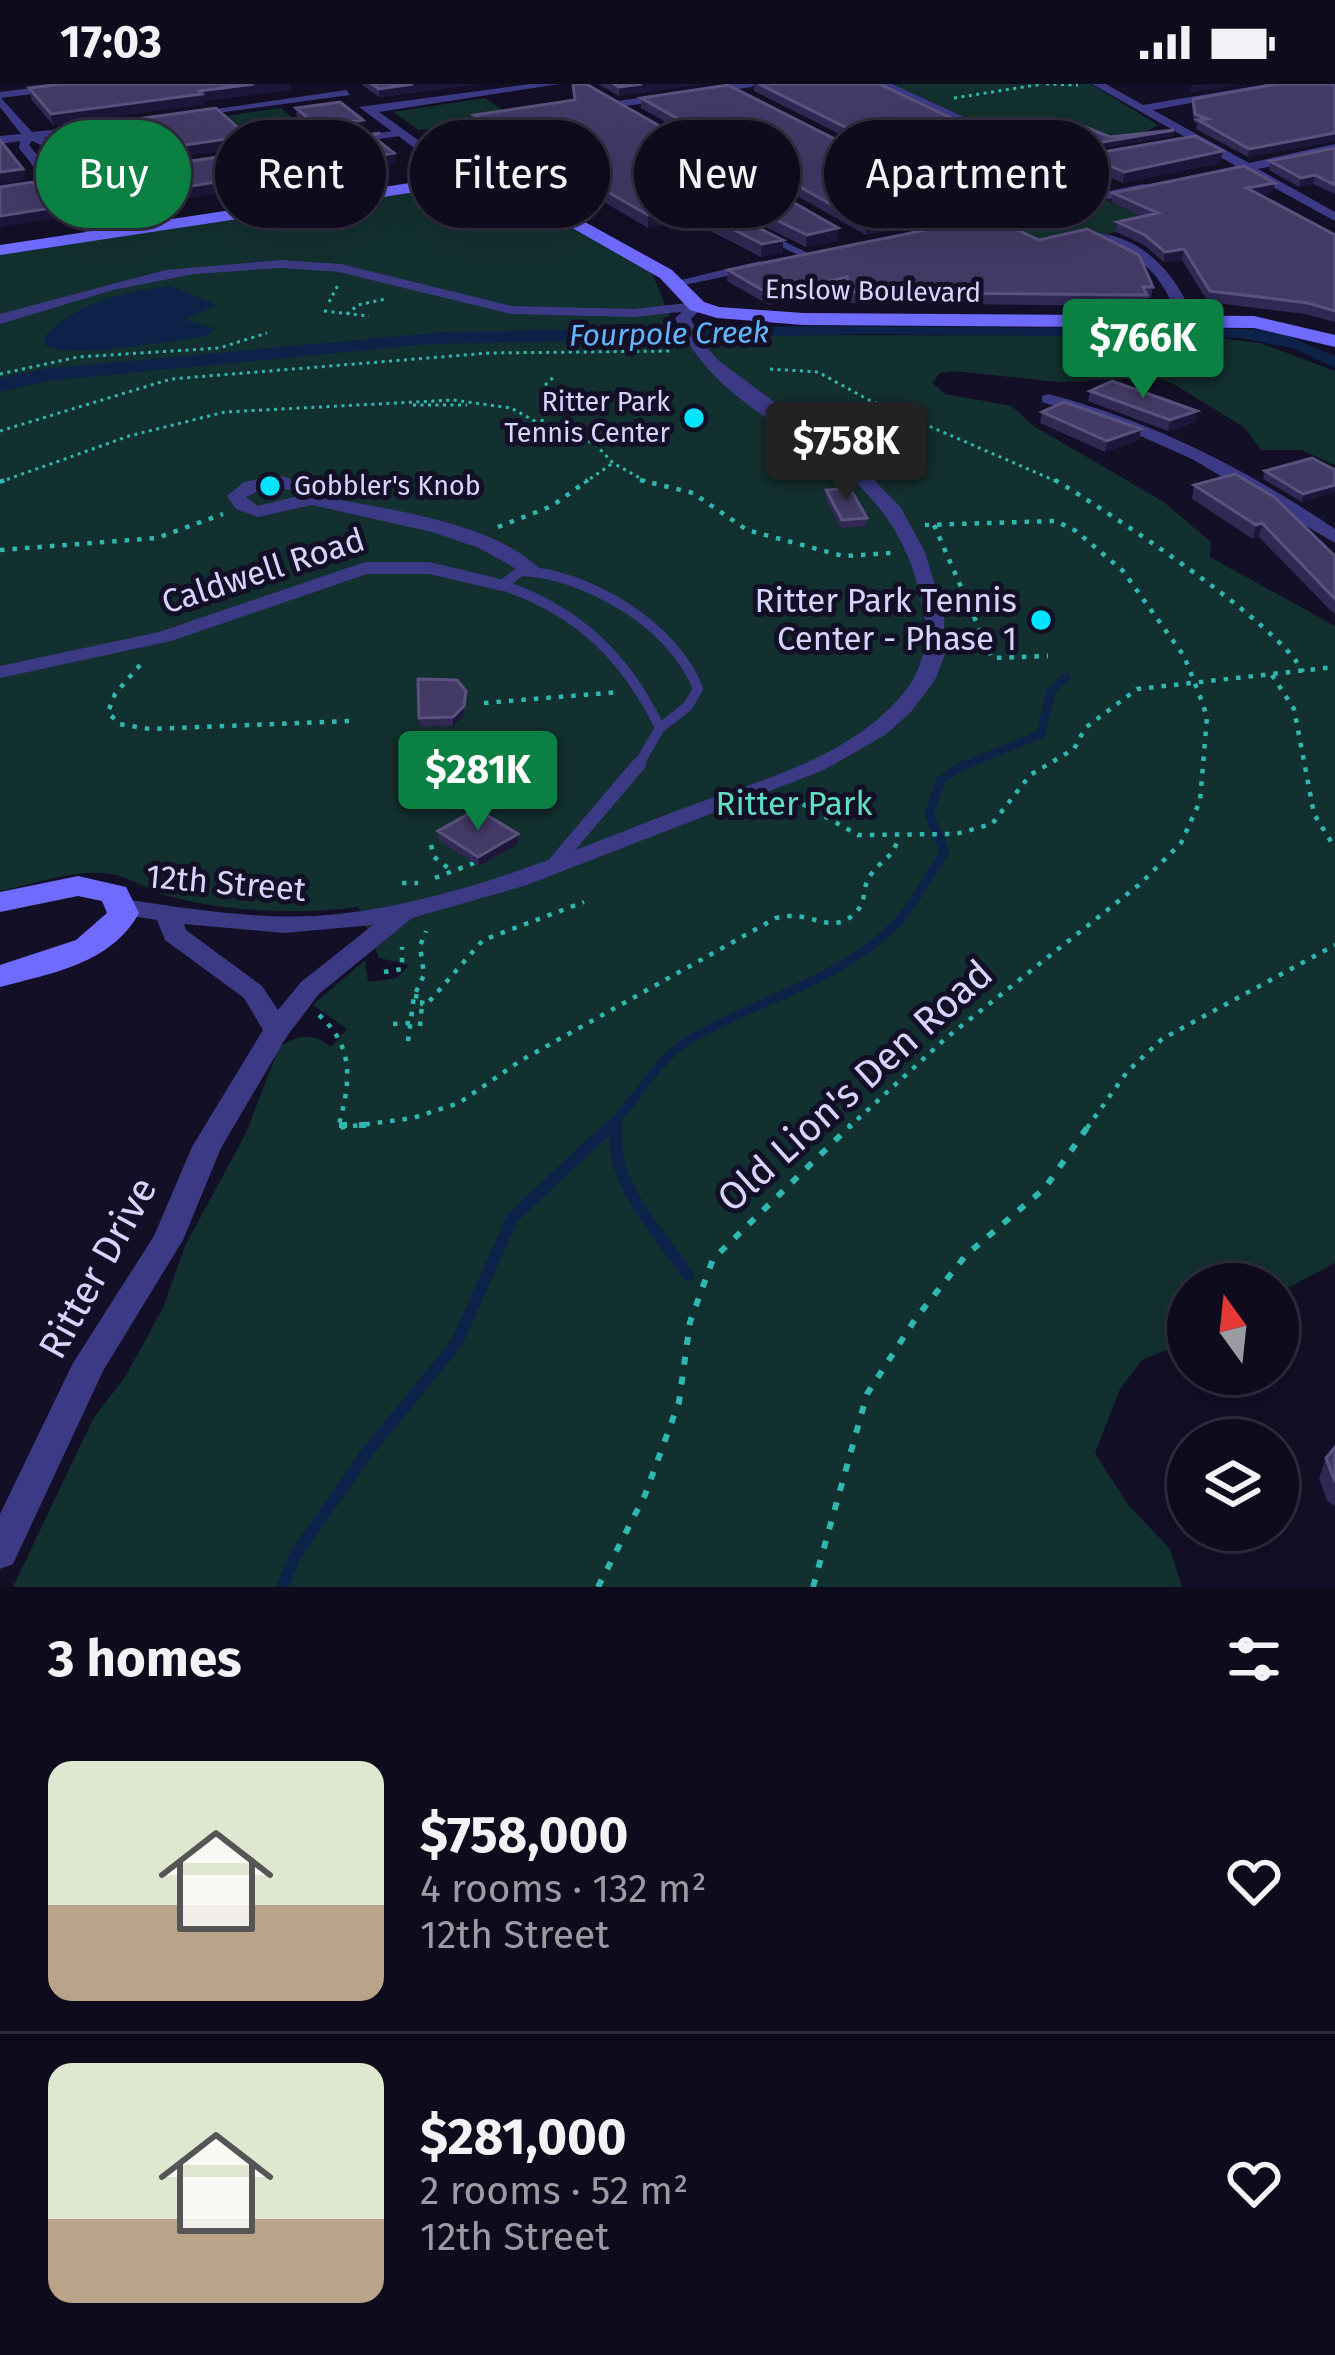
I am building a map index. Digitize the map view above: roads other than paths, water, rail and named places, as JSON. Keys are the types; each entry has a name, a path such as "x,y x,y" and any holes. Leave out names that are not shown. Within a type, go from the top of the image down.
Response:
{"street":[{"path":"370,110 553,84"},
{"path":"883,84 963,120"},
{"path":"1098,84 1335,217"},
{"path":"1143,108 1288,84"},
{"path":"725,86 750,91"},
{"path":"164,118 340,88"},
{"name":"12th Street","path":"340,88 410,140"},
{"path":"600,94 645,120"},
{"path":"0,98 28,136 36,139"},
{"path":"0,140 36,135"},
{"path":"28,136 23,145 36,161"},
{"path":"1203,177 1335,148"},
{"path":"1109,195 1163,184"},
{"path":"1109,186 1123,192"},
{"path":"0,250 410,188"},
{"path":"89,228 95,235"},
{"name":"12th Street","path":"122,907 301,925 413,926 796,773 862,741 907,704 933,662 938,641 923,572 888,502 856,470 729,378 693,345 690,314 675,283 581,228"},
{"path":"675,283 935,228"},
{"path":"836,230 860,243"},
{"path":"1095,236 1129,248 1164,270 1175,285 1187,321"},
{"path":"0,319 111,286 211,266 268,262 340,274"},
{"path":"0,331 27,314"},
{"name":"Enslow Boulevard","path":"690,314 1187,321 1276,325 1335,341"},
{"path":"1048,399 1085,409 1184,451 1276,499 1335,537"},
{"path":"302,500 471,538 529,568"},
{"name":"Caldwell Road","path":"0,672 164,637 365,568 429,568 502,585"},
{"path":"0,902 92,886 115,894 122,907 117,928 94,944 0,976"},
{"path":"168,913 175,934 253,992 277,1030"},
{"name":"Ritter Drive","path":"0,1552 90,1363 168,1240 207,1147 277,1030 310,988 387,924 413,926"}],"lane":[{"path":"700,92 725,86"},
{"path":"0,98 40,90"},
{"path":"617,104 657,98"},
{"path":"386,135 400,133"},
{"path":"1177,142 1196,139"},
{"path":"1109,154 1116,153"},
{"path":"0,191 36,186"},
{"path":"759,232 805,255"},
{"path":"340,274 511,310 690,314"},
{"path":"502,585 509,574 529,568 546,568 577,582 680,656 697,682 692,703 660,728 633,774 547,872"},
{"name":"Caldwell Road","path":"502,585 538,598 616,654 643,689 660,728"}],"water":[{"path":"170,286 217,305 184,320 215,328 207,336 99,350 45,345 45,336 58,324 87,307 119,295"},
{"name":"Fourpole Creek","path":"806,326 1252,329 1286,335 1335,356 1335,368 1295,349 1242,338 869,334 430,344 48,381 0,392 0,378 43,369 445,332"}],"waterway":[{"path":"961,767 1041,734 1051,691 1066,677"},
{"path":"608,1128 676,1049 845,963 892,928 945,852 929,814 941,780 965,764"},
{"path":"615,1128 616,1123"},
{"path":"282,1587 296,1554 366,1454 456,1344 513,1217 612,1125"},
{"path":"616,1125 616,1146 627,1185 688,1275"}],"place":[{"name":"Ritter Park Tennis Center","path":"694,418"},
{"name":"Gobbler's Knob","path":"270,486"},
{"name":"Ritter Park Tennis Center - Phase 1","path":"1041,620"}],"park label":[{"name":"Ritter Park","path":"794,804"}]}
